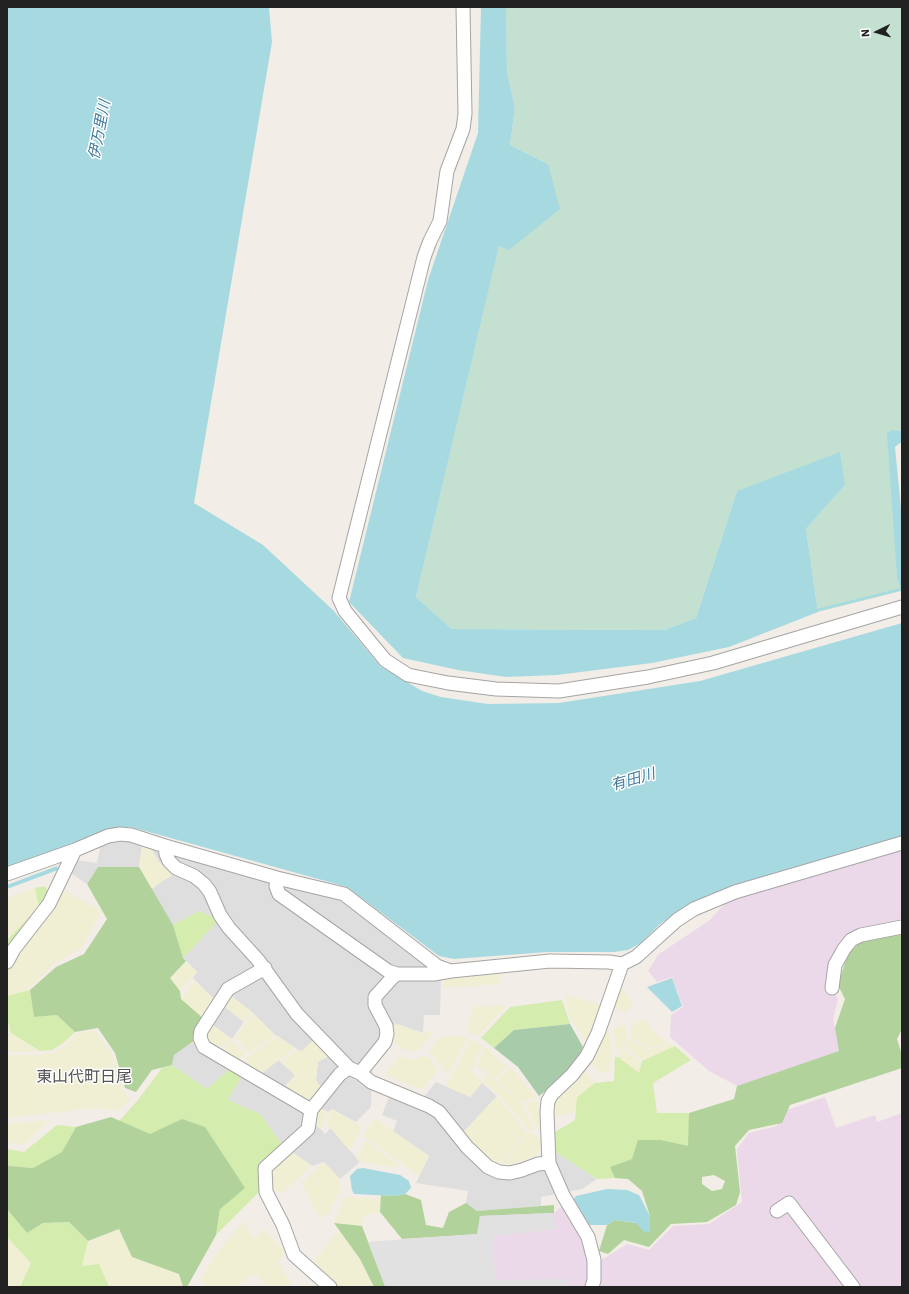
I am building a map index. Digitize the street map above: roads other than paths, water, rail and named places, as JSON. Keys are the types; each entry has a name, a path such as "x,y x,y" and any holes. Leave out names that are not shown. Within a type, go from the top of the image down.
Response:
{"street":[{"path":"463,7 465,114 463,129 448,171 440,221 424,257 339,598 346,611 385,660 408,675 448,683 496,689 559,691 648,677 713,663 902,607"},
{"path":"7,874 75,850 108,836 120,834 131,835 277,878 344,894 437,966 451,971"},
{"path":"277,878 276,886 279,894 388,971 397,974 434,974 550,961 609,962 622,964 636,957 678,920 694,909 735,892 902,843"},
{"path":"166,846 166,854 169,861 176,868 194,876 204,884 210,892 220,915 229,928 265,968 297,1014 355,1070 371,1082 429,1106 438,1112 467,1148 488,1167 499,1172 510,1173 538,1164 548,1163"},
{"path":"7,962 14,949 49,904 75,850"},
{"path":"832,988 836,965 844,949 851,940 861,935 902,927"},
{"path":"592,1287 594,1280 594,1260 588,1236 563,1195 548,1163 548,1101 552,1094 572,1075 587,1056 598,1033 622,964"},
{"path":"265,968 228,989 201,1031 200,1038 204,1047 311,1110"},
{"path":"330,1287 294,1255 283,1226 266,1192 265,1168 308,1129 311,1110 340,1074 355,1070 385,1042 387,1034 386,1026 374,1005 375,997 397,974"},
{"path":"778,1211 789,1203 853,1287"}],"water":[{"path":"7,7 269,7 272,42 194,503 263,545 334,611 380,666 422,691 441,697 488,704 559,703 700,681 902,623 902,836 724,890 688,905 660,924 641,943 628,950 614,952 547,952 454,959 439,956 347,887 131,827 113,829 7,868"},
{"path":"481,7 506,7 507,72 515,108 510,145 548,164 560,209 509,250 499,246 416,597 452,629 664,630 696,618 737,491 840,452 845,485 806,529 818,612 729,647 652,663 557,675 506,677 458,670 403,658 349,602 428,280 478,133"},
{"path":"893,430 902,431 902,443 895,447 902,519 901,591 897,578 887,433"},
{"path":"57,866 58,870 7,889 7,885"},
{"path":"672,978 682,1006 672,1012 647,987"},
{"path":"363,1168 400,1175 409,1181 411,1188 405,1194 395,1196 354,1194 350,1176 357,1169"},
{"path":"607,1189 627,1190 639,1195 650,1216 650,1231 645,1233 636,1223 615,1220 607,1225 587,1225 573,1200 576,1196"}],"waterway":[{"path":"818,610 902,589"}],"district":[{"name":"東山代町日尾","path":"84,1077"}],"water label":[{"name":"伊万里川","path":"100,130"},
{"name":"有田川","path":"633,780"}]}
